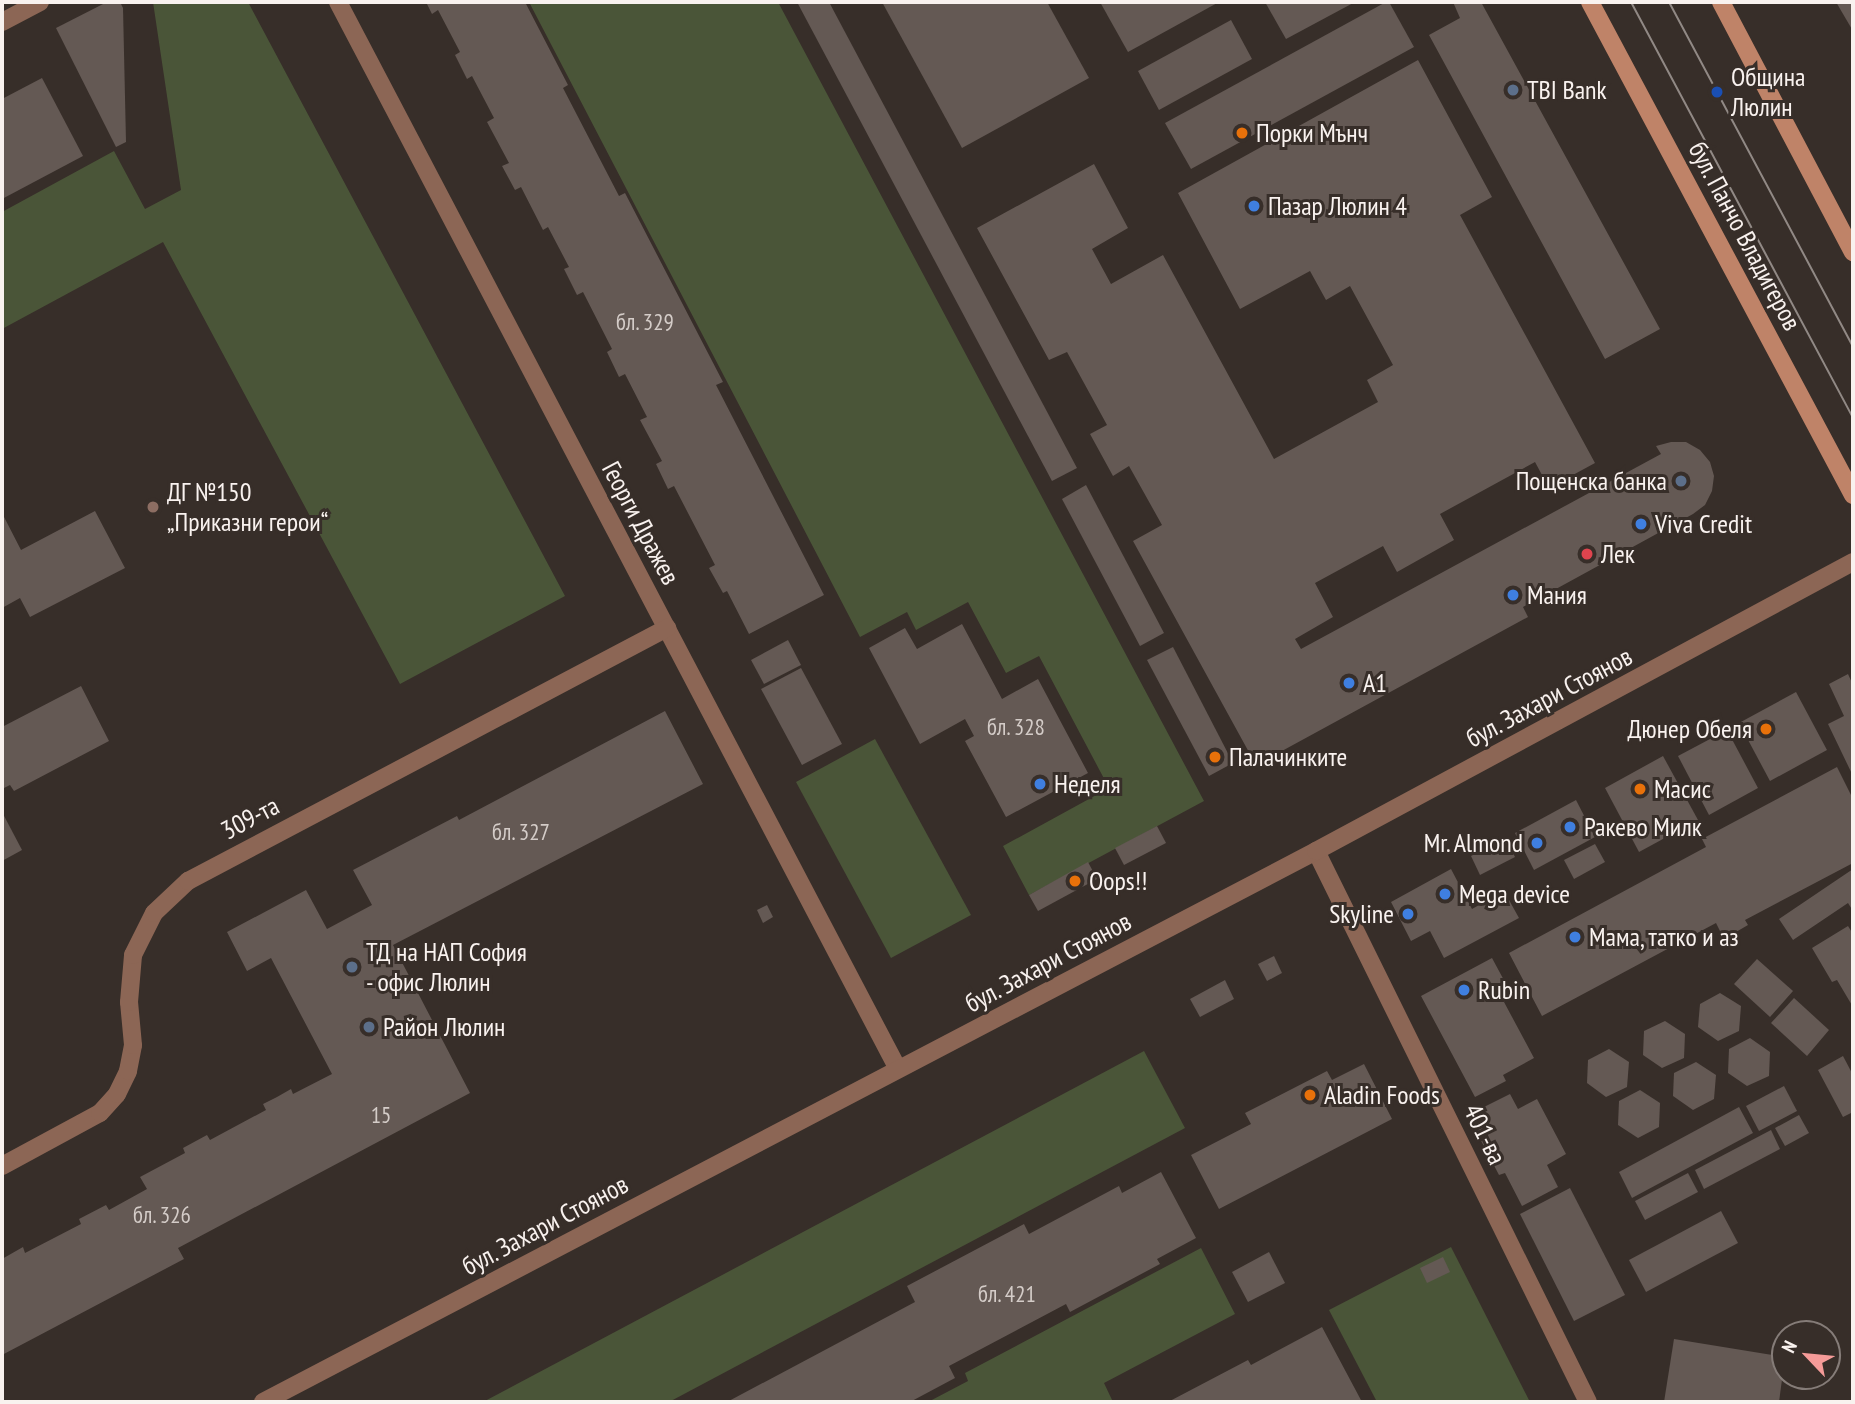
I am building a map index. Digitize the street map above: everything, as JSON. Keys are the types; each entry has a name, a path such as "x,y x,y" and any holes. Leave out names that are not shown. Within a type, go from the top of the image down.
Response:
{"main road":[{"name":"бул. Панчо Владигеров","path":"1590,2 1853,495"},
{"path":"1721,2 1853,252"}],"street":[{"path":"2,22 40,2"},
{"name":"Георги Дражев","path":"338,2 898,1069"},
{"name":"бул. Захари Стоянов","path":"263,1402 1315,851 1853,562"},
{"name":"309-та","path":"2,1166 100,1113 117,1094 128,1071 133,1045 129,1002 133,955 154,913 188,881 667,628"},
{"name":"401-ва","path":"1315,851 1588,1402"}],"green space":[{"path":"153,2 248,2 565,596 400,684 163,242 2,329 2,212 114,151 145,209 181,190"},
{"path":"529,2 778,2 1204,801 1029,895 1003,846 1109,788 1039,656 1006,673 968,602 916,630 907,612 860,637"},
{"path":"875,739 971,915 891,958 796,782"},
{"path":"1144,1051 1185,1128 669,1402 483,1402"},
{"path":"1451,1247 1530,1402 1377,1402 1329,1310"},
{"path":"1201,1248 1235,1314 1104,1383 1113,1402 928,1402 968,1381 965,1373"}],"building":[{"path":"107,2 120,2 123,8 126,142 116,147 56,28"},
{"path":"426,2 525,2 568,85 563,88 619,196 625,193 723,382 716,385 824,595 749,634 727,591 723,593 709,568 715,565 674,486 668,489 656,464 662,461 640,420 647,417 625,374 619,377 607,352 612,349 583,292 577,295 564,269 569,267 548,227 543,230 521,187 515,190 502,166 509,163 487,122 494,118 472,76 467,79 455,55 460,52 438,10 432,14"},
{"path":"797,2 829,2 1077,468 1052,481"},
{"path":"882,2 1047,2 1089,78 962,148"},
{"path":"1100,2 1219,2 1128,52"},
{"path":"1265,2 1355,2 1286,39"},
{"path":"1389,2 1414,47 1191,169 1165,123"},
{"path":"1453,2 1481,2 1660,329 1605,359 1429,35 1460,18"},
{"path":"1836,2 1853,2 1853,31"},
{"path":"1231,20 1252,59 1159,110 1138,71"},
{"path":"1418,60 1492,197 1460,215 1595,463 1549,488 1535,462 1440,514 1454,540 1397,572 1383,546 1315,583 1333,617 1295,639 1301,649 1661,454 1656,446 1686,442 1700,450 1710,462 1714,476 1712,491 1705,505 1693,514 1523,607 1528,617 1256,765 1133,541 1162,525 1129,466 1113,476 1090,434 1107,425 1067,352 1049,360 977,228 1094,164 1128,228 1092,249 1111,284 1163,255 1274,459 1378,402 1367,380 1393,365 1350,286 1326,300 1310,271 1240,309 1178,193"},
{"path":"42,78 83,156 2,199 2,99"},
{"path":"1086,485 1164,633 1140,646 1062,499"},
{"path":"95,511 125,568 30,617 20,598 2,608 2,513 21,550"},
{"path":"962,624 1002,699 1038,679 1088,773 1006,817 965,741 974,736 965,719 920,744 869,648 905,628 917,649"},
{"path":"788,640 801,665 764,684 751,660"},
{"path":"1173,647 1233,763 1209,776 1147,660"},
{"path":"801,668 842,744 802,765 761,689"},
{"path":"1848,674 1853,685 1853,776 1828,724 1844,716 1829,684"},
{"path":"81,686 109,741 14,791 10,785 2,789 2,727"},
{"path":"1796,692 1827,750 1770,781 1739,723"},
{"path":"665,711 703,784 393,945 470,1093 178,1248 184,1259 2,1355 2,1259 23,1247 25,1253 81,1224 79,1219 106,1205 109,1210 147,1189 140,1177 185,1153 183,1148 207,1135 210,1140 266,1110 263,1104 291,1089 293,1094 332,1074 271,958 247,971 227,932 306,890 327,929 372,905 353,870 457,816 459,820"},
{"path":"1727,730 1758,788 1709,815 1678,756"},
{"path":"1663,756 1698,820 1639,852 1605,788"},
{"path":"1837,767 1853,799 1853,863 1745,920 1748,925 1724,939 1716,923 1542,1016 1509,953 1706,847 1702,839"},
{"path":"1576,800 1595,837 1534,870 1515,833"},
{"path":"2,812 22,850 2,861"},
{"path":"1157,826 1166,843 1124,865 1115,848"},
{"path":"1505,838 1515,857 1480,875 1471,856"},
{"path":"1595,844 1605,862 1574,879 1564,860"},
{"path":"1088,862 1097,879 1038,911 1029,895"},
{"path":"1451,869 1472,909 1504,891 1519,918 1444,958 1430,931 1411,941 1391,902"},
{"path":"1853,869 1853,911 1848,903 1793,940 1779,919"},
{"path":"767,905 773,917 763,923 757,910"},
{"path":"1848,926 1853,934 1853,1007 1837,980 1832,982 1812,948"},
{"path":"1274,956 1282,973 1267,981 1258,964"},
{"path":"1492,958 1513,997 1504,1002 1534,1058 1503,1075 1506,1081 1475,1097 1421,996"},
{"path":"1757,959 1793,991 1770,1017 1734,984"},
{"path":"1225,980 1234,999 1200,1017 1190,999"},
{"path":"1720,993 1741,1006 1739,1031 1718,1041 1698,1027 1700,1004"},
{"path":"1794,998 1829,1030 1807,1056 1771,1023"},
{"path":"1665,1021 1685,1034 1684,1058 1662,1068 1643,1055 1644,1031"},
{"path":"1750,1038 1770,1052 1769,1076 1747,1086 1728,1073 1729,1049"},
{"path":"1609,1049 1629,1062 1627,1087 1606,1097 1587,1083 1588,1060"},
{"path":"1843,1056 1853,1075 1853,1112 1843,1117 1818,1070"},
{"path":"1696,1062 1716,1075 1714,1099 1693,1110 1673,1096 1674,1073"},
{"path":"1364,1064 1392,1119 1219,1209 1191,1155 1251,1124 1245,1113 1327,1071 1332,1080"},
{"path":"1784,1086 1797,1111 1759,1131 1746,1106"},
{"path":"1640,1090 1660,1103 1659,1127 1638,1138 1618,1125 1619,1101"},
{"path":"1510,1094 1518,1109 1537,1099 1566,1154 1547,1165 1558,1187 1522,1206 1505,1173 1499,1175 1476,1131 1486,1126 1478,1110"},
{"path":"1739,1107 1753,1133 1632,1198 1619,1172"},
{"path":"1799,1115 1809,1133 1785,1146 1775,1128"},
{"path":"1771,1130 1780,1149 1704,1189 1695,1170"},
{"path":"1161,1172 1196,1238 1157,1259 1160,1264 1070,1312 1066,1304 949,1366 955,1378 910,1402 727,1402 915,1302 907,1286 1024,1224 1029,1234 1119,1186 1122,1193"},
{"path":"1688,1173 1698,1192 1645,1220 1635,1201"},
{"path":"1570,1188 1625,1295 1574,1321 1520,1214"},
{"path":"1721,1211 1738,1243 1646,1292 1629,1260"},
{"path":"1269,1252 1285,1283 1248,1302 1232,1272"},
{"path":"1443,1257 1450,1272 1427,1283 1420,1268"},
{"path":"1322,1327 1362,1402 1168,1402 1248,1360 1251,1365"},
{"path":"1674,1339 1771,1355 1771,1390 1781,1390 1779,1402 1664,1402"}],"tram line":[{"path":"1631,2 1853,418"},
{"path":"1669,2 1853,347"}],"place":[{"name":"TBI Bank","path":"1513,90"},
{"name":"Община Люлин","path":"1717,92"},
{"name":"Порки Мънч","path":"1242,133"},
{"name":"Пазар Люлин 4","path":"1254,206"},
{"name":"Пощенска банка","path":"1681,481"},
{"name":"ДГ №150 „Приказни герои“","path":"153,507"},
{"name":"Viva Credit","path":"1641,524"},
{"name":"Лек","path":"1587,554"},
{"name":"Мания","path":"1513,595"},
{"name":"A1","path":"1349,683"},
{"name":"Дюнер Обеля","path":"1766,729"},
{"name":"Палачинките","path":"1215,757"},
{"name":"Неделя","path":"1040,784"},
{"name":"Масис","path":"1640,789"},
{"name":"Ракево Милк","path":"1570,827"},
{"name":"Mr. Almond","path":"1537,843"},
{"name":"Oops!!","path":"1075,881"},
{"name":"Mega device","path":"1445,894"},
{"name":"Skyline","path":"1408,914"},
{"name":"Мама, татко и аз","path":"1575,937"},
{"name":"ТД на НАП София - офис Люлин","path":"352,967"},
{"name":"Rubin","path":"1464,990"},
{"name":"Район Люлин","path":"369,1027"},
{"name":"Aladin Foods","path":"1310,1095"}]}
